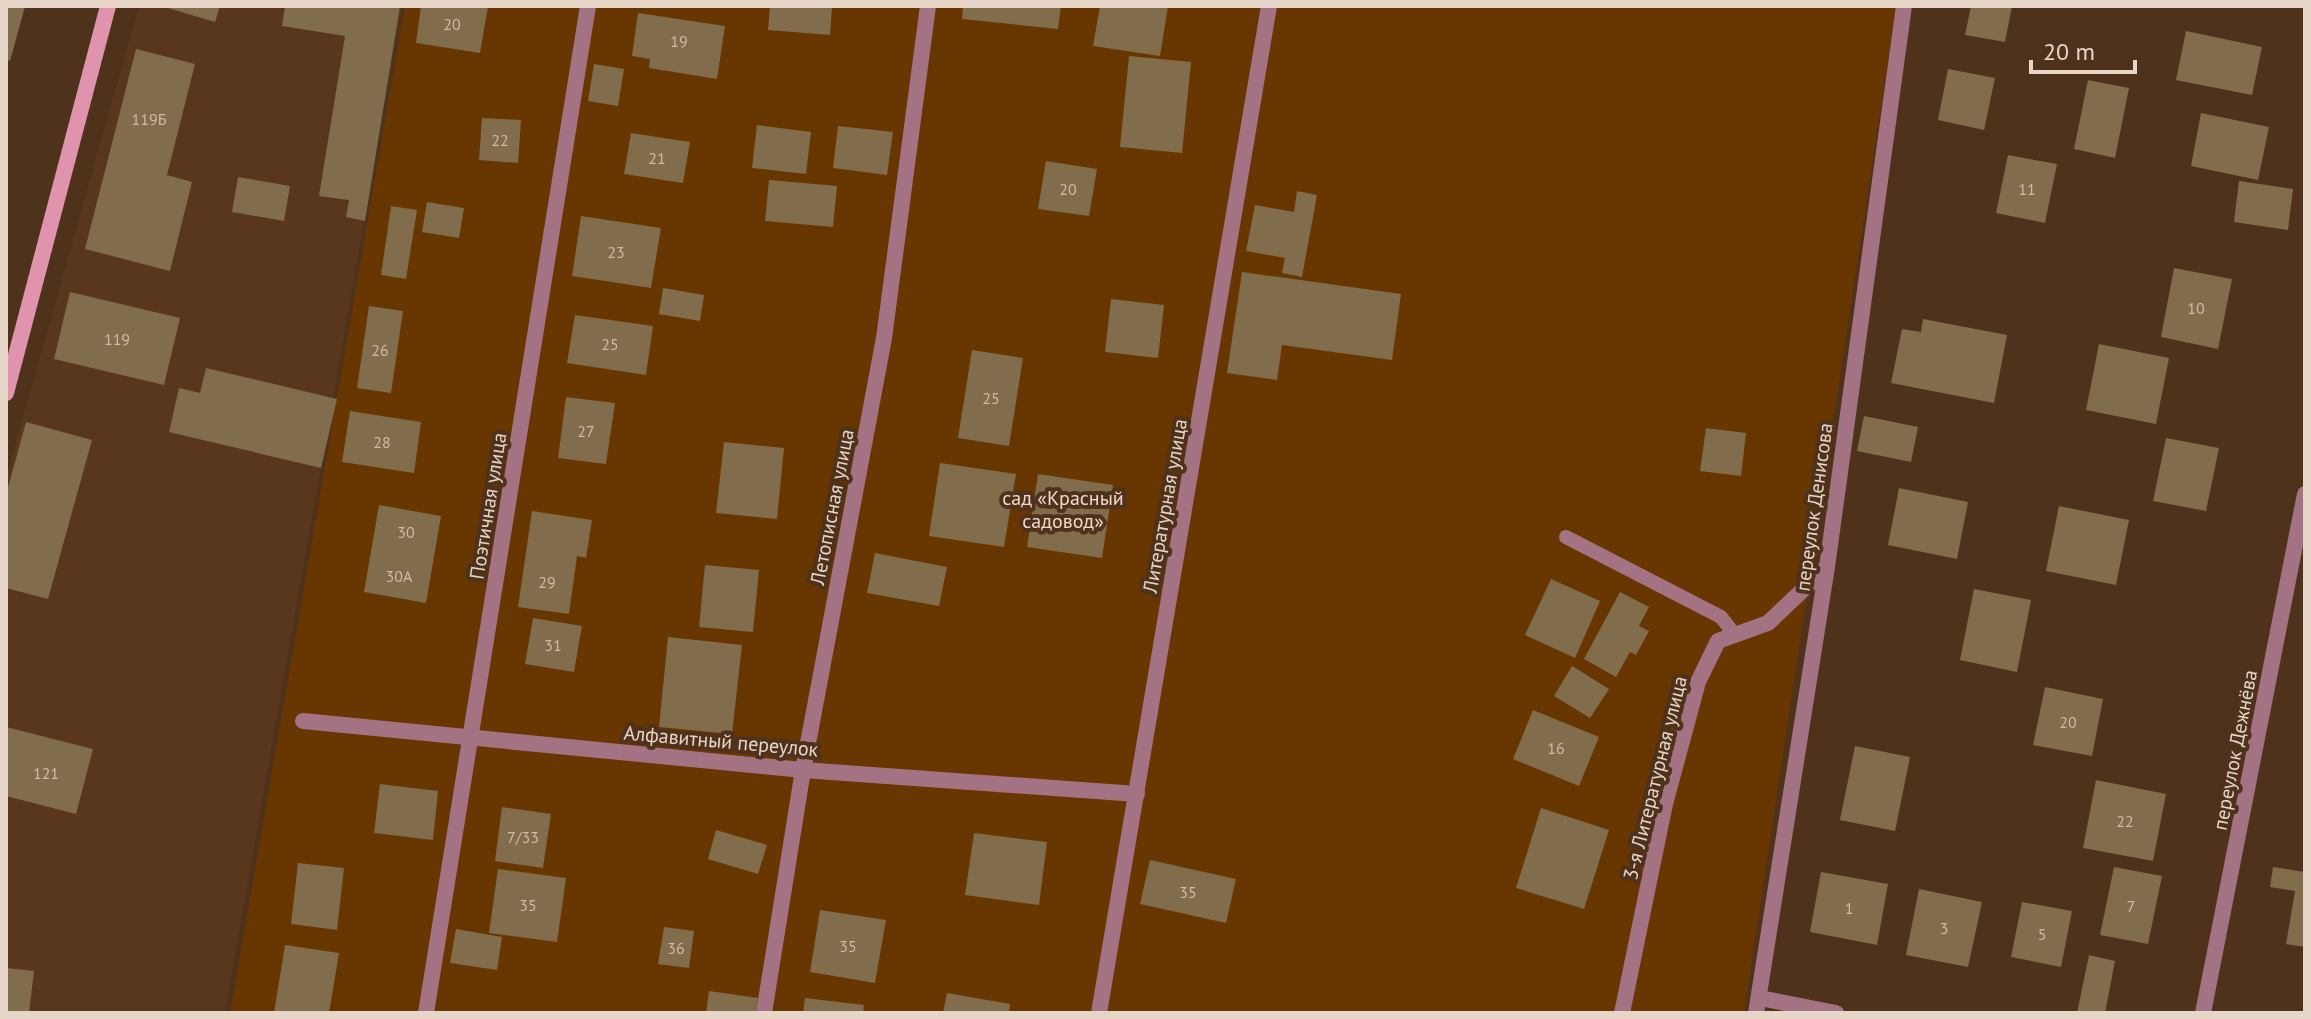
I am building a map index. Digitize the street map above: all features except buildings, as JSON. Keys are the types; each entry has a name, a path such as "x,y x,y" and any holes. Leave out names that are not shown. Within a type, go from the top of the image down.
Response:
{"street":[{"path":"6,393 108,6"},
{"name":"Поэтичная улица","path":"426,1013 588,6"},
{"name":"Летописная улица","path":"764,1013 803,770 884,338 928,6"},
{"name":"Литературная улица","path":"1099,1013 1269,6"},
{"name":"переулок Денисова","path":"1758,1006 1827,567 1904,6"},
{"name":"переулок Дежнёва","path":"2203,1013 2305,494"},
{"name":"3-я Литературная улица","path":"1622,1013 1665,804 1698,682 1718,641 1768,623 1827,567"},
{"name":"Алфавитный переулок","path":"303,721 803,770 1137,794"},
{"path":"1758,1006 1836,1013"}],"lane":[{"path":"1566,537 1721,617 1735,635"}],"shaded area":[{"path":"139,6 402,6 225,1013 6,1013 6,478"}],"green space":[{"name":"сад «Красный садовод»","path":"405,6 1896,6 1744,1013 230,1013"}]}
